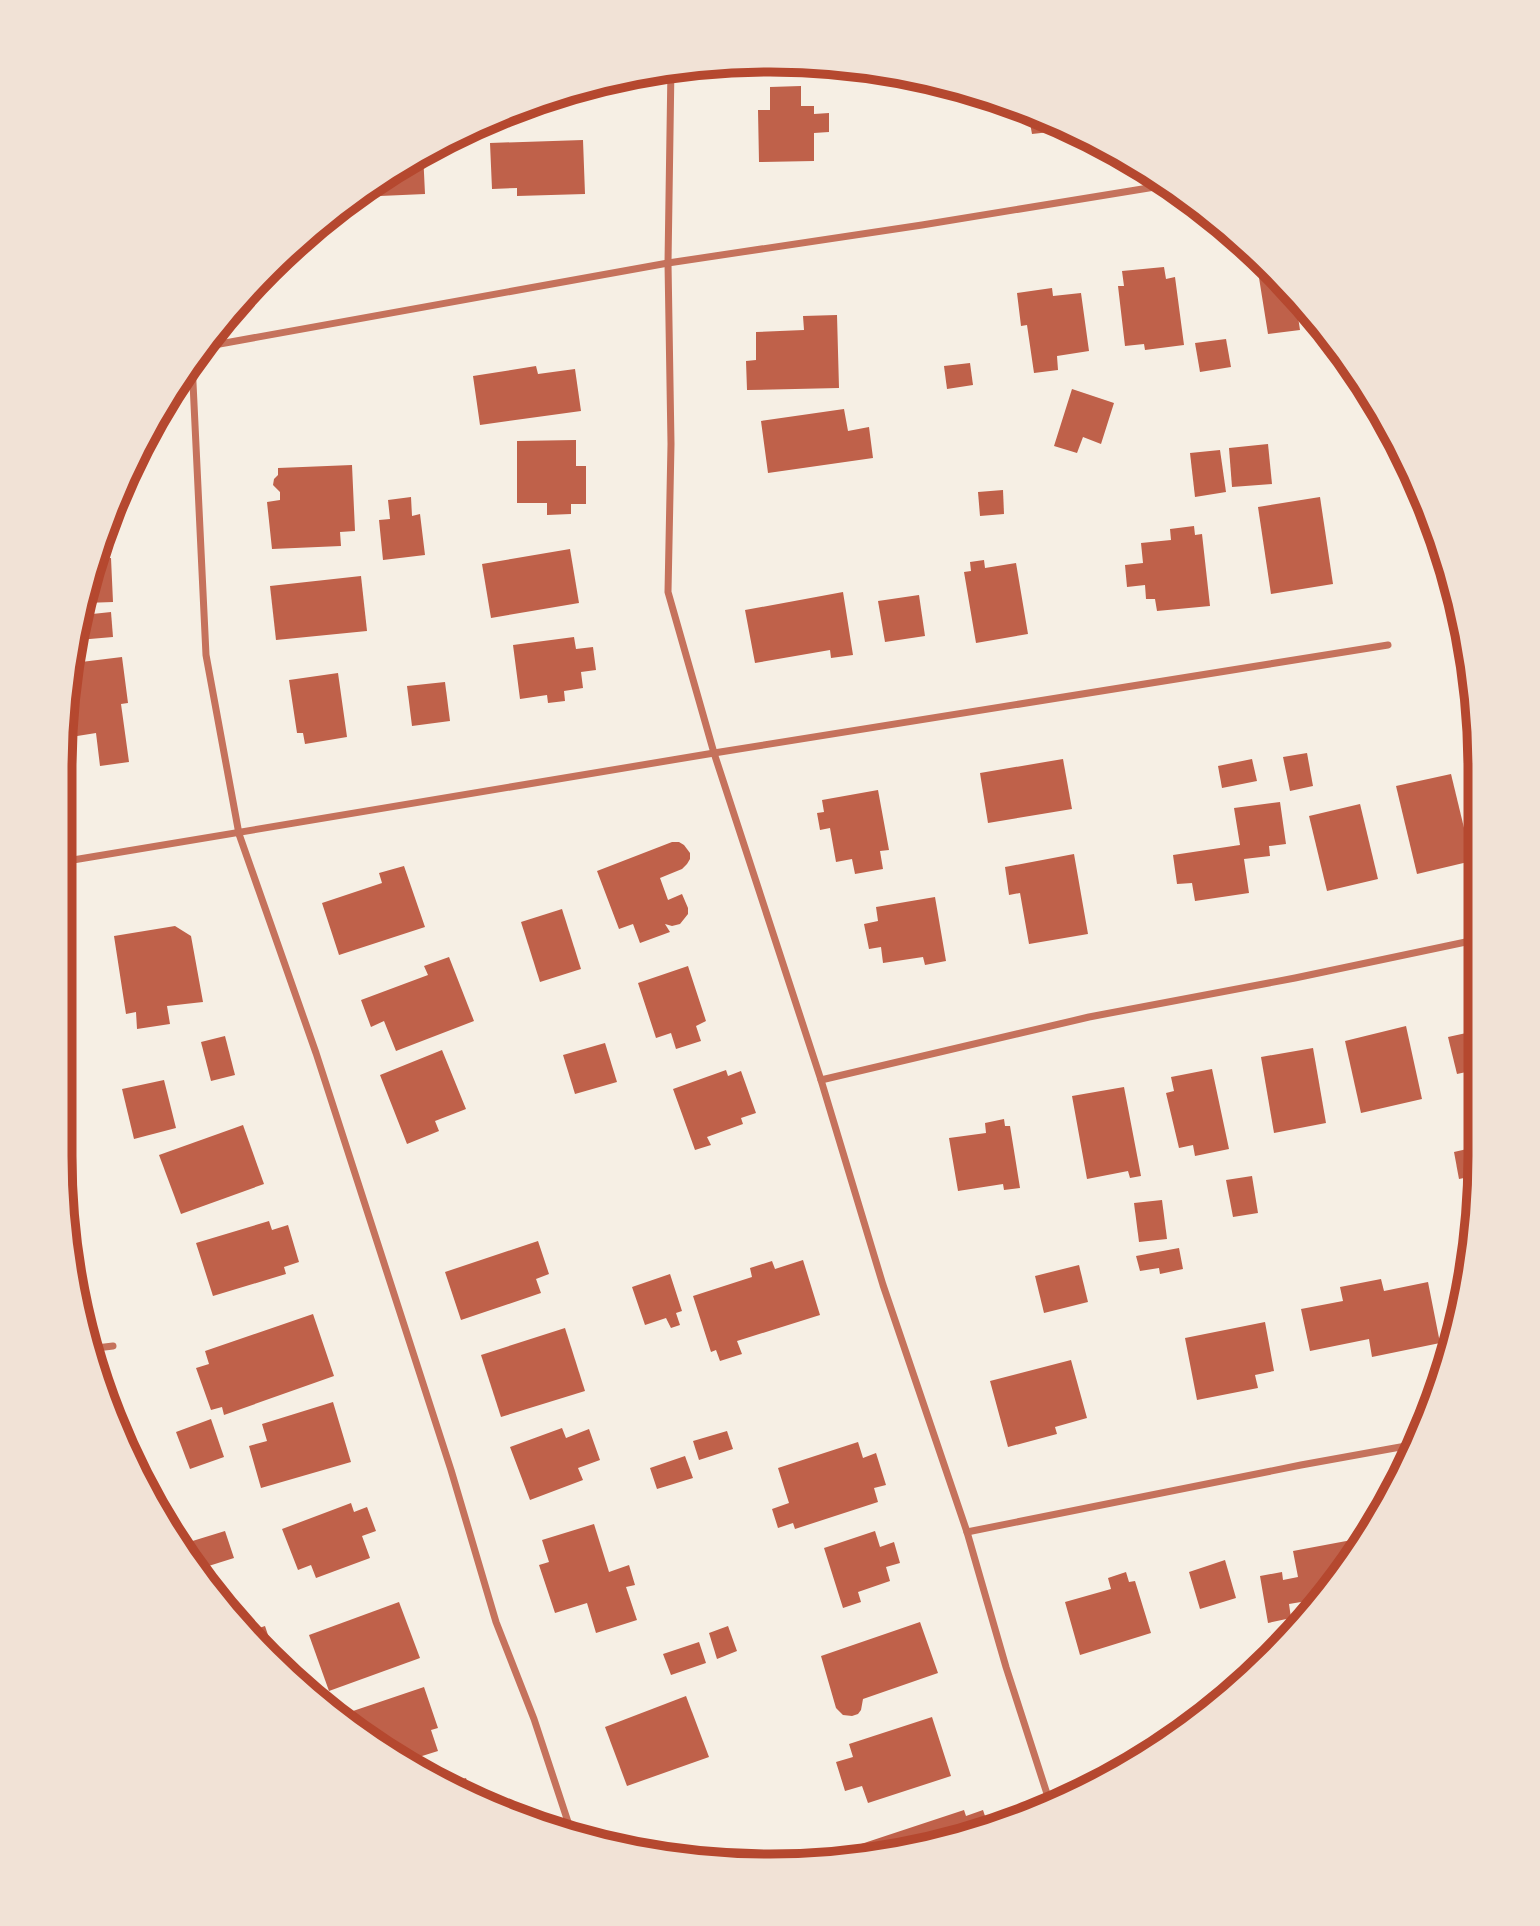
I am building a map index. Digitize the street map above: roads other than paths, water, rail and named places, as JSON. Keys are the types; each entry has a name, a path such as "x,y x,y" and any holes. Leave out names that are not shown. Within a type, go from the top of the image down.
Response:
{"street":[{"path":"671,79 668,263 671,444 668,592 714,753 821,1080 883,1285 967,1532 1006,1667 1048,1796"},
{"path":"217,344 668,263 1153,187"},
{"path":"193,377 206,655 239,834 317,1053 451,1470 496,1622 534,1719 569,1824"},
{"path":"72,860 714,753 1388,645"},
{"path":"821,1080 1090,1017 1468,942"},
{"path":"99,1348 113,1346"},
{"path":"967,1532 1404,1446"}]}
